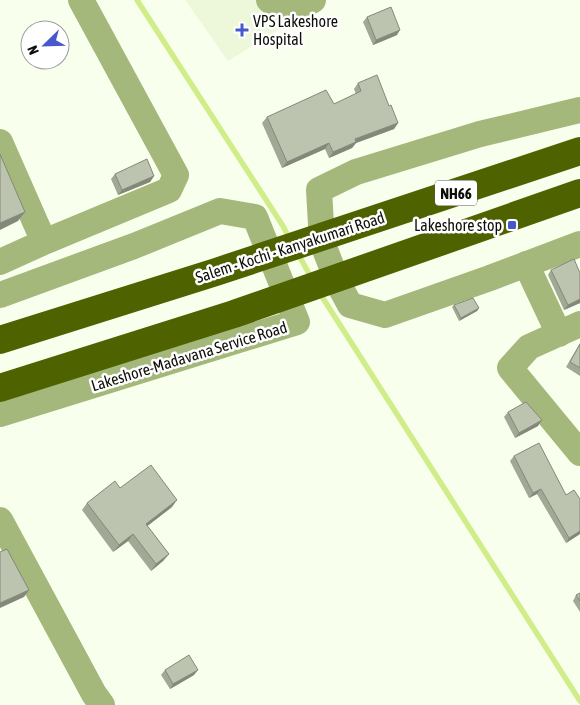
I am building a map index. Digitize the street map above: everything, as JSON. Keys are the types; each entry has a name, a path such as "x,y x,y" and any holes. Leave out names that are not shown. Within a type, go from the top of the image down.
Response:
{"highway":[{"name":"Salem - Kochi - Kanyakumari Road","path":"0,340 216,272 580,151"},
{"name":"NH66","path":"0,388 234,314 580,193"}],"street":[{"path":"0,262 170,190 176,175 81,0"},
{"path":"269,0 288,15 313,0"},
{"path":"578,250 526,264 385,315 350,305 338,283 322,242 319,190 356,172 480,134 580,110"},
{"path":"0,142 44,242"},
{"name":"Lakeshore-Madavana Service Road","path":"0,296 134,246 220,211 255,217 297,322 0,414"},
{"path":"526,264 569,329 529,347 510,368 580,453"},
{"path":"0,520 102,705"}],"shaded area":[{"name":"VPS Lakeshore Hospital","path":"185,0 326,0 228,61"}],"building":[{"path":"391,7 400,30 376,40 367,17"},
{"path":"377,75 398,123 355,139 356,142 333,152 329,143 287,162 267,117 326,90 334,104 361,91 358,83"},
{"path":"0,154 25,212 0,223"},
{"path":"147,159 154,176 122,190 115,174"},
{"path":"574,259 580,273 580,299 568,305 551,270"},
{"path":"473,298 479,308 461,318 454,305"},
{"path":"580,344 580,368 570,362"},
{"path":"526,402 542,420 519,433 508,412"},
{"path":"539,443 566,495 574,490 580,499 580,531 569,538 541,489 533,493 514,456"},
{"path":"151,465 177,500 146,524 169,554 156,564 133,534 119,545 87,503 115,481 120,488"},
{"path":"7,549 29,590 0,603 0,552"},
{"path":"580,593 580,601 576,595"},
{"path":"189,655 198,670 173,684 165,670"}],"waterway":[{"path":"137,0 283,226 290,240"},
{"path":"297,252 312,279"},
{"path":"319,292 580,701"}],"place":[{"name":"VPS Lakeshore Hospital","path":"242,30"},
{"name":"Lakeshore stop","path":"512,225"}]}
